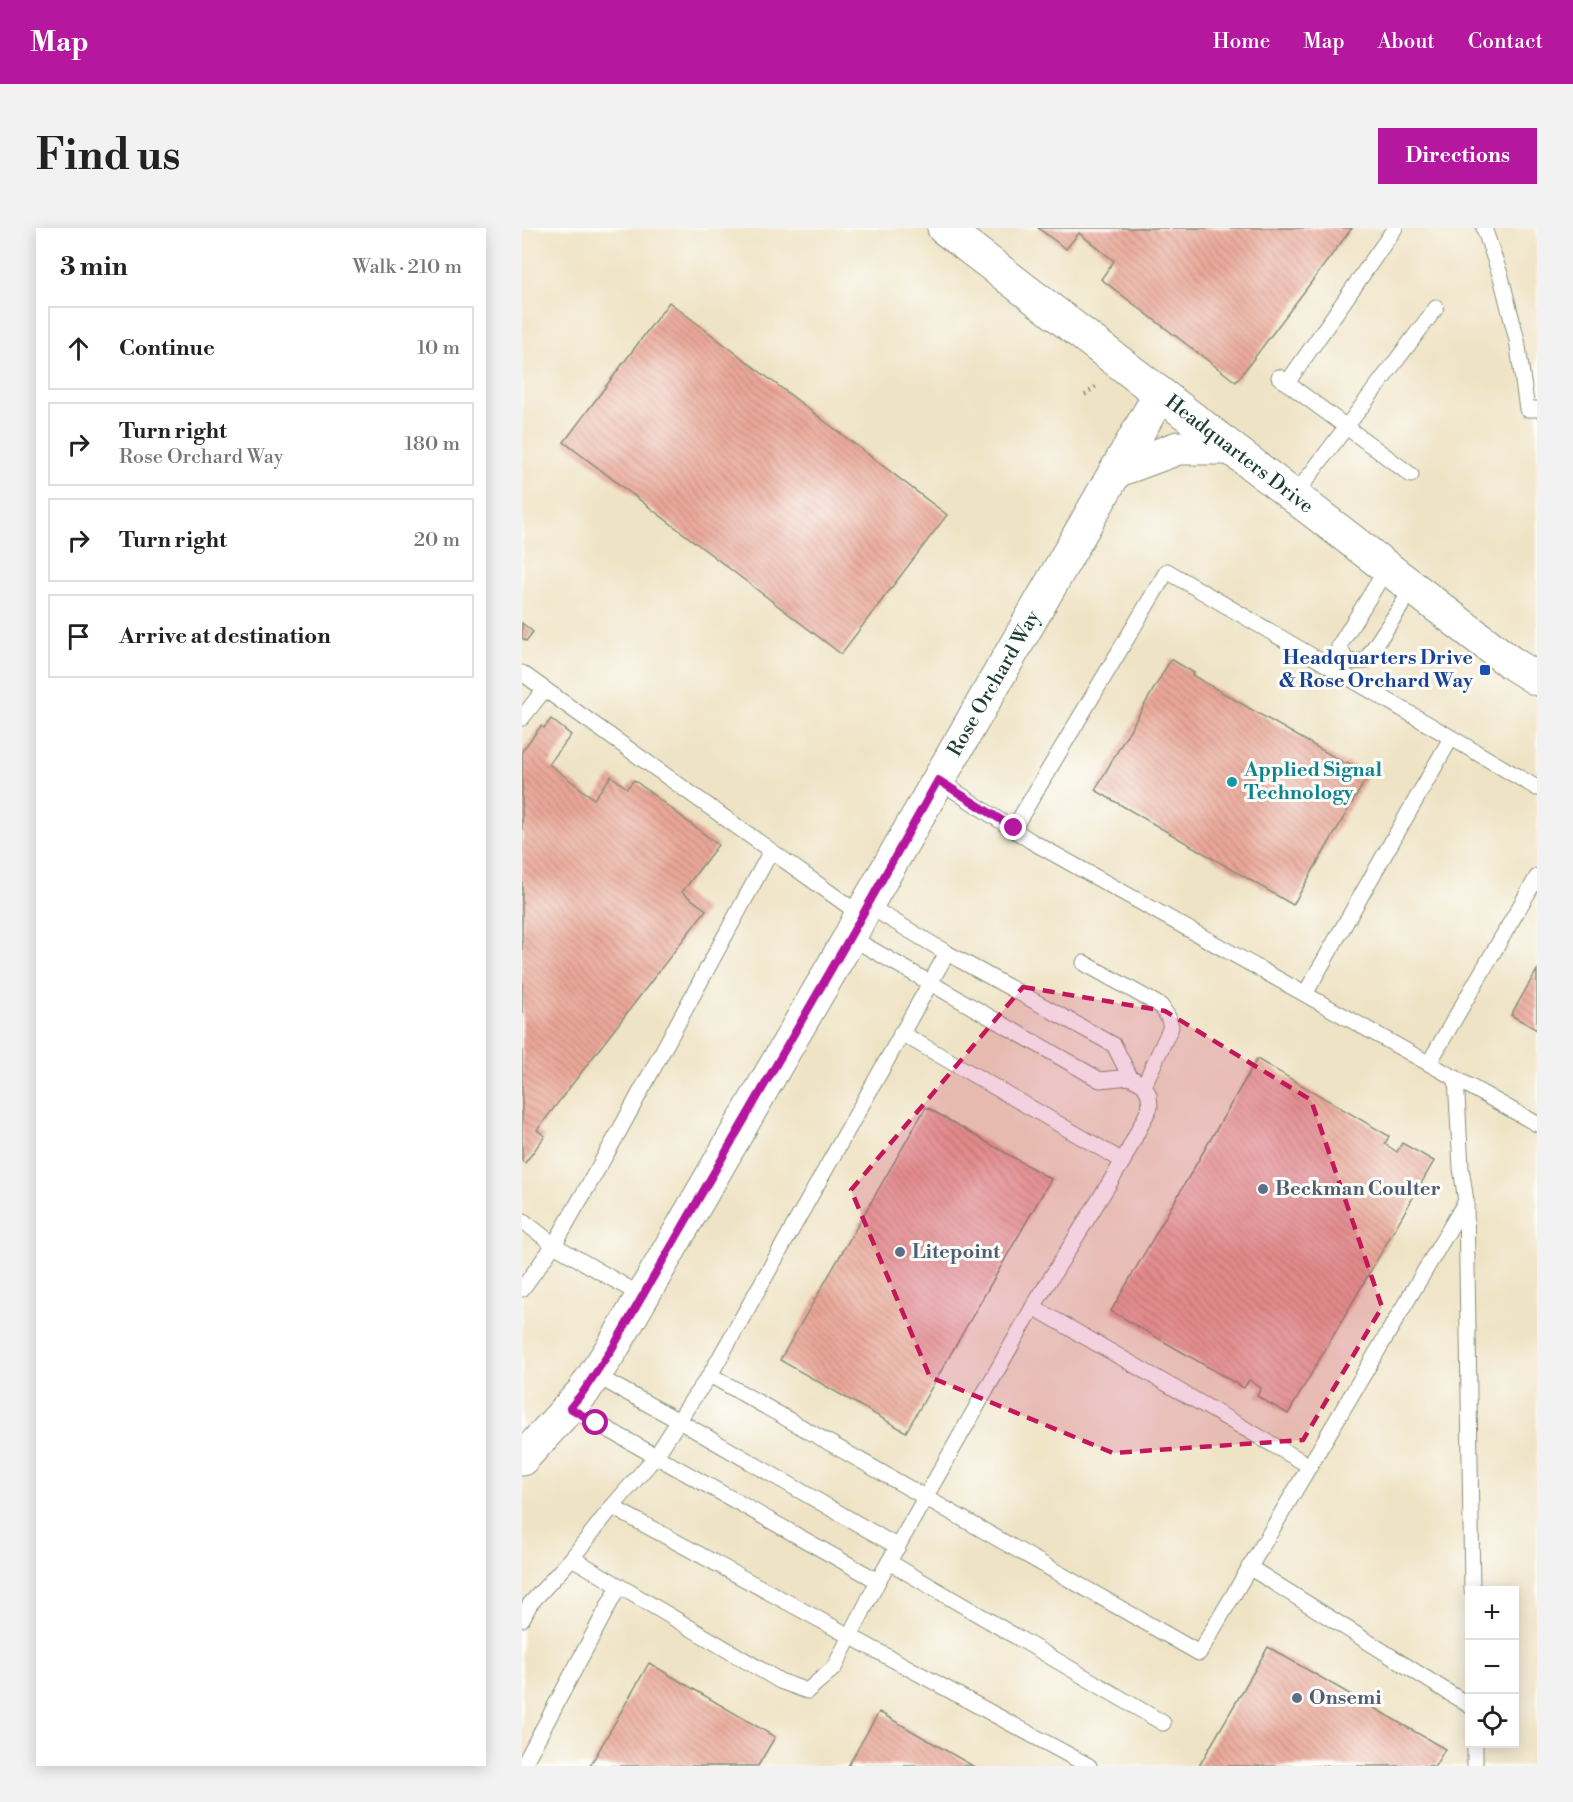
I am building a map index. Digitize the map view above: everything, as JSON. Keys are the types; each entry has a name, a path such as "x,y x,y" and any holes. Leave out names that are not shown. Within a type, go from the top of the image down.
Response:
{"street":[{"name":"Headquarters Drive","path":"944,228 1510,662 1537,679"},
{"name":"Rose Orchard Way","path":"522,1459 570,1408 595,1375 1160,393"},
{"path":"1116,471 1178,448 1231,448"}],"lane":[{"path":"1395,228 1283,380 1411,476"},
{"path":"1484,228 1502,277 1512,319 1527,409 1537,409"},
{"path":"1294,496 1436,308"},
{"path":"1345,667 1339,646 1387,568"},
{"path":"1014,828 1167,571 1345,667 1451,738 1537,788"},
{"path":"1345,667 1365,661 1413,588"},
{"path":"522,673 771,851 859,919 929,983 1100,1080 1137,1081"},
{"path":"522,718 544,690"},
{"path":"1305,994 1451,738"},
{"path":"938,780 1031,840 1537,1124"},
{"path":"523,1286 554,1245 616,1137 771,851"},
{"path":"1429,1063 1537,878"},
{"path":"572,1558 780,1681 807,1691 834,1668 878,1581 1033,1307 1123,1161 1150,1107 1149,1095 1114,1046 947,953 859,919"},
{"path":"522,1619 530,1604 572,1558 656,1456 710,1375 947,953"},
{"path":"1084,963 1161,1006 1168,1017 1171,1027 1137,1081"},
{"path":"901,1033 1123,1161"},
{"path":"1456,1078 1461,1168 1466,1201 1472,1586"},
{"path":"710,1375 1199,1653 1466,1201"},
{"path":"522,1220 554,1245 642,1296"},
{"path":"1033,1307 1310,1466"},
{"path":"595,1375 898,1547"},
{"path":"570,1408 878,1581"},
{"path":"612,1507 1089,1766"},
{"path":"889,1562 1162,1723"},
{"path":"1249,1567 1465,1703"},
{"path":"523,1766 619,1586"},
{"path":"1475,1748 1475,1766"}],"path":[{"path":"1085,395 1102,382"}],"highlighted area":[{"path":"1023,987 1165,1011 1311,1100 1382,1307 1303,1440 1113,1453 930,1377 851,1190"}],"building":[{"path":"1038,228 1352,228 1236,382 1101,279 1114,261 1079,233 1066,249"},
{"path":"669,302 947,515 841,654 564,442"},
{"path":"522,623 533,632 526,641 522,638"},
{"name":"Applied Signal Technology","path":"1171,659 1194,673 1192,675 1346,764 1347,762 1369,774 1293,905 1095,790"},
{"path":"551,719 571,735 549,764 594,799 611,776 627,788 634,780 718,845 682,892 706,910 537,1130 545,1136 525,1163 522,1161 522,751 541,726 544,728"},
{"path":"1537,970 1537,1030 1511,1015"},
{"path":"1257,1059 1389,1136 1385,1144 1397,1152 1402,1143 1434,1161 1288,1414 1257,1396 1261,1388 1249,1380 1244,1388 1111,1311"},
{"path":"926,1107 1051,1179 906,1432 780,1360"},
{"name":"Onsemi","path":"1268,1647 1445,1749 1435,1766 1199,1766"},
{"path":"649,1663 775,1737 758,1766 590,1766"},
{"path":"879,1712 973,1766 848,1766"}],"place":[{"name":"Headquarters Drive & Rose Orchard Way","path":"1485,670"},
{"name":"Applied Signal Technology","path":"1232,782"},
{"name":"Beckman Coulter","path":"1263,1189"},
{"name":"Litepoint","path":"900,1252"},
{"name":"Onsemi","path":"1297,1698"}],"route":[{"path":"596,1423 570,1408 613,1347 938,780 1014,828"}]}
